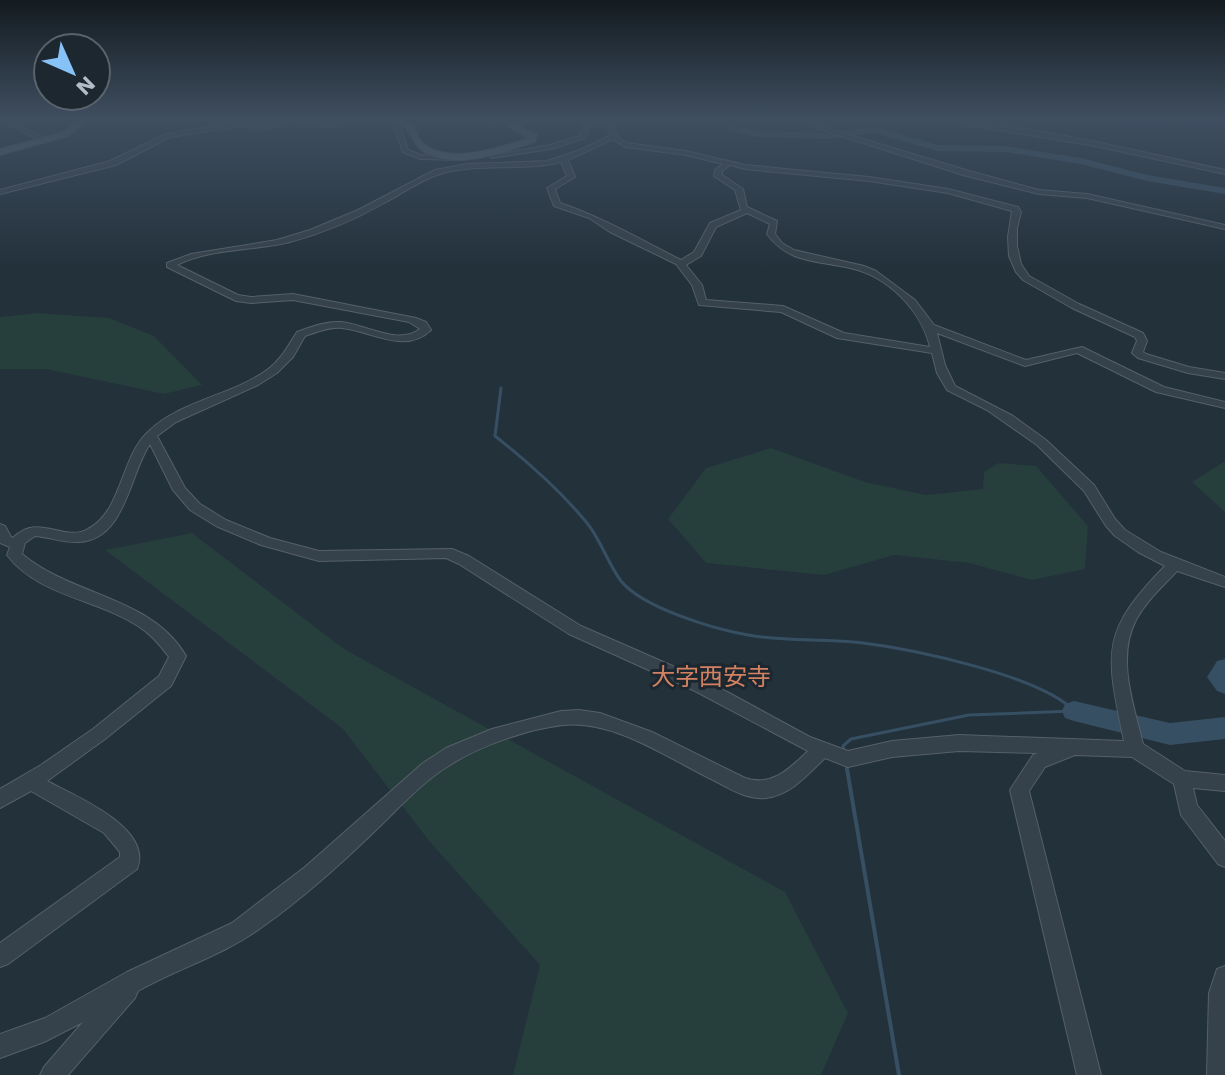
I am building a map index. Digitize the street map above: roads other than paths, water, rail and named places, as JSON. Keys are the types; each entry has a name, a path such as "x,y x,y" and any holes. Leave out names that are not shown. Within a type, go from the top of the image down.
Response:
{"street":[{"path":"0,192 93,168"},
{"path":"0,799 99,734 165,681 178,656 169,640 147,624 29,572 14,555 16,544 25,535 39,529 75,538 87,536 105,525 114,513 136,453 151,435 180,415 256,384 281,368 294,352 301,334 320,327 341,325 406,338 422,335 426,330 422,324 412,320 293,297 236,298 170,265 174,261 303,236 342,221 426,177 462,168"},
{"path":"568,168 571,177 551,188 557,204 592,216 680,264 697,285 702,303 769,306 783,309 841,336 936,351"},
{"path":"721,168 718,176 739,189 743,208 774,223 772,238 797,253 872,272 918,310 929,327 951,388 1011,417 1052,451 1092,491 1116,530 1136,545 1225,582"},
{"path":"766,168 885,181 956,193 1015,209"},
{"path":"950,168 1039,192 1087,196 1225,227"},
{"path":"1015,209 1039,192"},
{"path":"1015,209 1013,252 1026,278 1052,291 1071,306 1139,335 1142,341 1137,353 1142,356 1225,377"},
{"path":"680,264 698,254 713,225 747,210"},
{"path":"929,327 1025,363 1078,349 1160,390 1225,405"},
{"path":"151,435 180,490 195,507 221,523 306,555 365,557 447,553 464,560 575,630 701,686 822,750 848,759 892,749 959,743 1135,749 1182,779 1225,783"},
{"path":"0,529 5,540 16,544"},
{"path":"1135,749 1118,660 1122,632 1136,606 1176,563"},
{"path":"0,1046 24,1041 53,1028 135,980 210,948 252,922 332,858 424,774 450,755 482,741 569,716 587,716 624,728 700,767 758,790 770,789 789,779 822,750"},
{"path":"1077,748 1039,761 1019,790 1089,1075"},
{"path":"1182,779 1188,809 1225,857"},
{"path":"0,956 130,862 130,849 111,827 31,781"},
{"path":"1219,1075 1220,993 1225,977"},
{"path":"52,1075 135,980"}],"waterway":[{"path":"1109,168 1225,191"},
{"path":"501,388 495,436 577,511 592,530 621,581 645,600 699,622 748,635 863,643 975,666 1034,686 1058,698 1074,711 969,715 851,739 843,746 844,752"},
{"path":"1225,668 1219,677 1225,684"},
{"path":"1074,711 1170,734 1225,728"},
{"path":"846,763 847,771"},
{"path":"847,769 899,1075"}],"district":[{"name":"大字西安寺","path":"711,677"}]}
